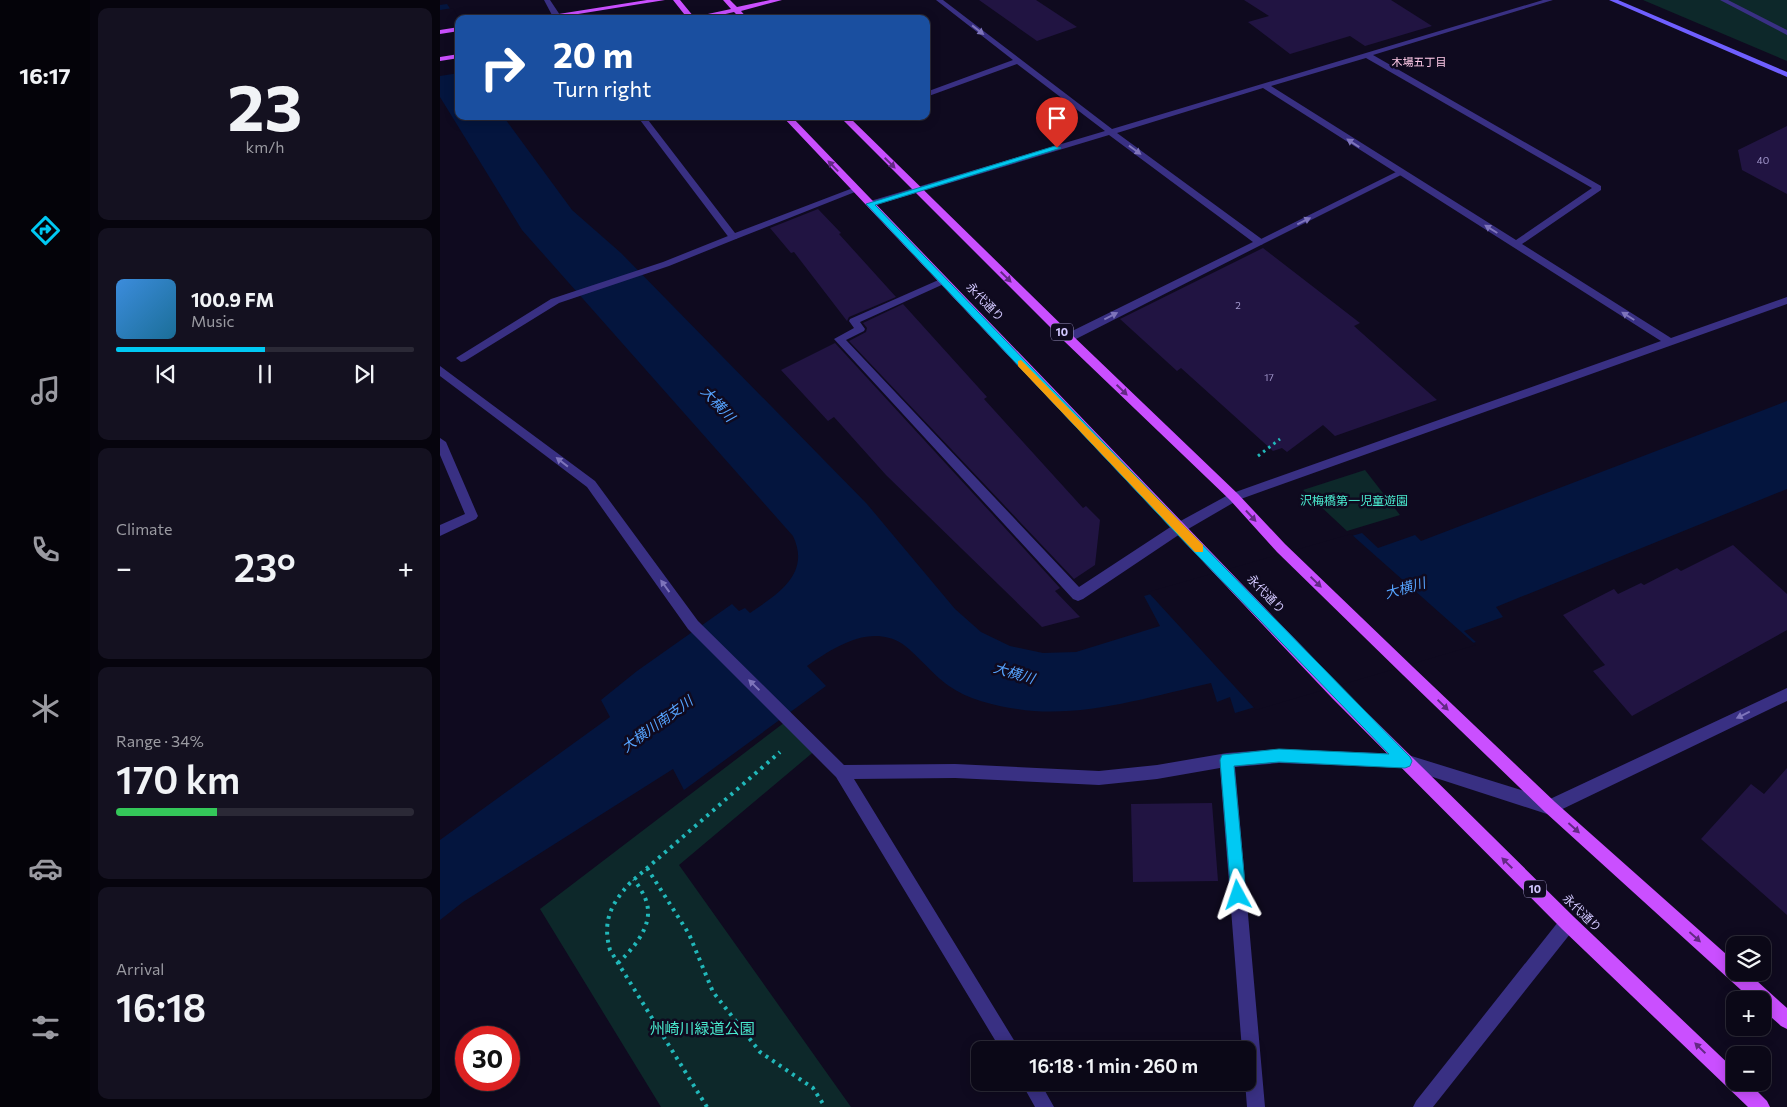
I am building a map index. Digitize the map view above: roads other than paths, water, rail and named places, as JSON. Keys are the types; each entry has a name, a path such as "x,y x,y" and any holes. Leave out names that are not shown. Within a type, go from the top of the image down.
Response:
{"main road":[{"path":"556,15 662,0"},
{"path":"676,0 689,15"},
{"path":"726,0 741,15"},
{"path":"712,15 779,0"},
{"path":"440,32 455,30"},
{"path":"440,59 455,57"},
{"name":"永代通り","path":"790,120 1337,693 1568,923 1726,1073"},
{"name":"10","path":"847,120 1068,338 1234,497 1281,548 1550,807 1787,1020"},
{"name":"永代通り","path":"1744,1091 1761,1107"}],"street":[{"path":"547,0 556,15"},
{"path":"939,0 1111,132 1260,242"},
{"path":"870,204 1550,0"},
{"path":"1612,0 1787,75"},
{"path":"1723,0 1787,33"},
{"path":"1367,55 1598,188 1515,245"},
{"path":"930,94 1018,61"},
{"path":"1265,86 1670,342"},
{"path":"644,120 733,237"},
{"path":"1068,338 1401,173"},
{"path":"462,358 555,301 666,264 856,190"},
{"path":"943,281 854,321 860,329 839,339 1078,595 1179,528 1234,497 1787,300"},
{"path":"440,370 591,484 693,625 840,772 1004,1041"},
{"path":"440,442 472,516 440,531"},
{"path":"840,772 955,771 1099,778 1157,772 1227,760 1279,756 1405,761 1550,807 1787,694"},
{"path":"1227,760 1256,1107"},
{"path":"1422,1107 1568,923"},
{"path":"1036,1091 1046,1107"}],"water":[{"path":"447,4 455,16 455,120 506,120 572,210 621,253 867,504 955,609 981,632 1010,646 1043,653 1076,652 1160,626 1144,596 1362,533 1378,548 1415,535 1421,541 1787,401 1787,489 1496,607 1503,617 1464,631 1476,642 1235,713 1230,697 1217,702 1211,683 1090,709 1041,711 1009,708 991,704 956,691 901,643 889,638 864,637 828,652 807,666 826,686 684,790 673,769 463,902 440,920 440,840 610,717 601,700 637,671 732,604 739,611 745,608 750,613 771,598 789,582 795,572 798,561 793,536 522,230 440,97 440,5"}],"district":[{"name":"木場五丁目","path":"1419,62"}],"water label":[{"name":"大横川","path":"718,404"},
{"name":"大横川","path":"1405,588"},
{"name":"大横川","path":"1014,673"},
{"name":"大横川南支川","path":"657,724"}],"park label":[{"name":"沢梅橋第一児童遊園","path":"1354,501"},
{"name":"州崎川緑道公園","path":"702,1029"}]}
